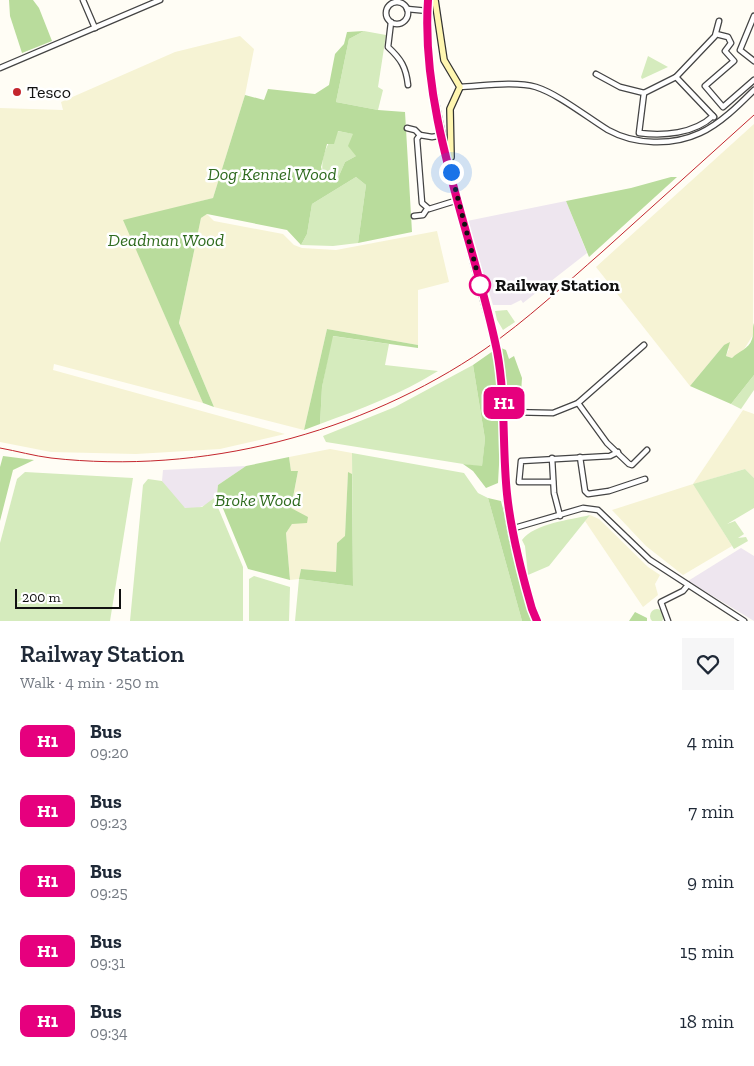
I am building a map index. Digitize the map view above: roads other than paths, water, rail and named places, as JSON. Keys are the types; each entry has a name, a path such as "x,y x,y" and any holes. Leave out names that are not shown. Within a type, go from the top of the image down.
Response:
{"main road":[{"path":"428,0 427,33 433,89 442,136 497,350 504,412 506,493 512,529 529,600 537,621"},
{"path":"435,0 444,60 460,87 450,109 451,172"}],"street":[{"path":"83,0 94,28"},
{"path":"0,68 160,0"},
{"path":"397,1 407,9 407,16 404,21 398,23 391,22 387,17 387,10 390,4 397,1"},
{"path":"407,9 428,11"},
{"path":"754,16 753,26 741,51 734,61 705,86 723,107 754,80"},
{"path":"596,74 620,87 644,93 676,76 716,34 719,21"},
{"path":"391,22 388,47 401,59 406,68 408,85"},
{"path":"716,34 728,37 731,43 725,51 734,61"},
{"path":"741,51 754,61"},
{"path":"676,76 718,121"},
{"path":"460,87 497,85 536,87 610,131 637,141 655,142 683,139 702,132 754,90"},
{"path":"644,93 639,133 674,134 713,116"},
{"path":"407,128 416,127 420,135"},
{"path":"420,135 442,136"},
{"path":"420,135 417,141 422,203 427,209"},
{"path":"414,216 423,215 427,209 458,200"},
{"path":"504,412 553,413 578,403 644,345"},
{"path":"578,403 607,442 630,465 647,450"},
{"path":"553,482 519,482 520,461 610,456 618,452"},
{"path":"580,457 585,491 588,494 609,491 645,479"},
{"path":"552,458 553,482 560,516"},
{"path":"512,529 583,508 598,510 650,560 736,619 744,621"},
{"path":"668,621 661,602 683,591 688,585"}],"railway":[{"path":"0,448 51,458 108,462 165,460 222,453 278,442 333,425 386,404 437,379 485,349 516,326 602,252 754,115"}],"place":[{"name":"Tesco","path":"17,92"},
{"name":"Railway Station","path":"480,285"}],"park label":[{"name":"Dog Kennel Wood","path":"272,174"},
{"name":"Deadman Wood","path":"166,240"},
{"name":"Broke Wood","path":"258,500"}]}
